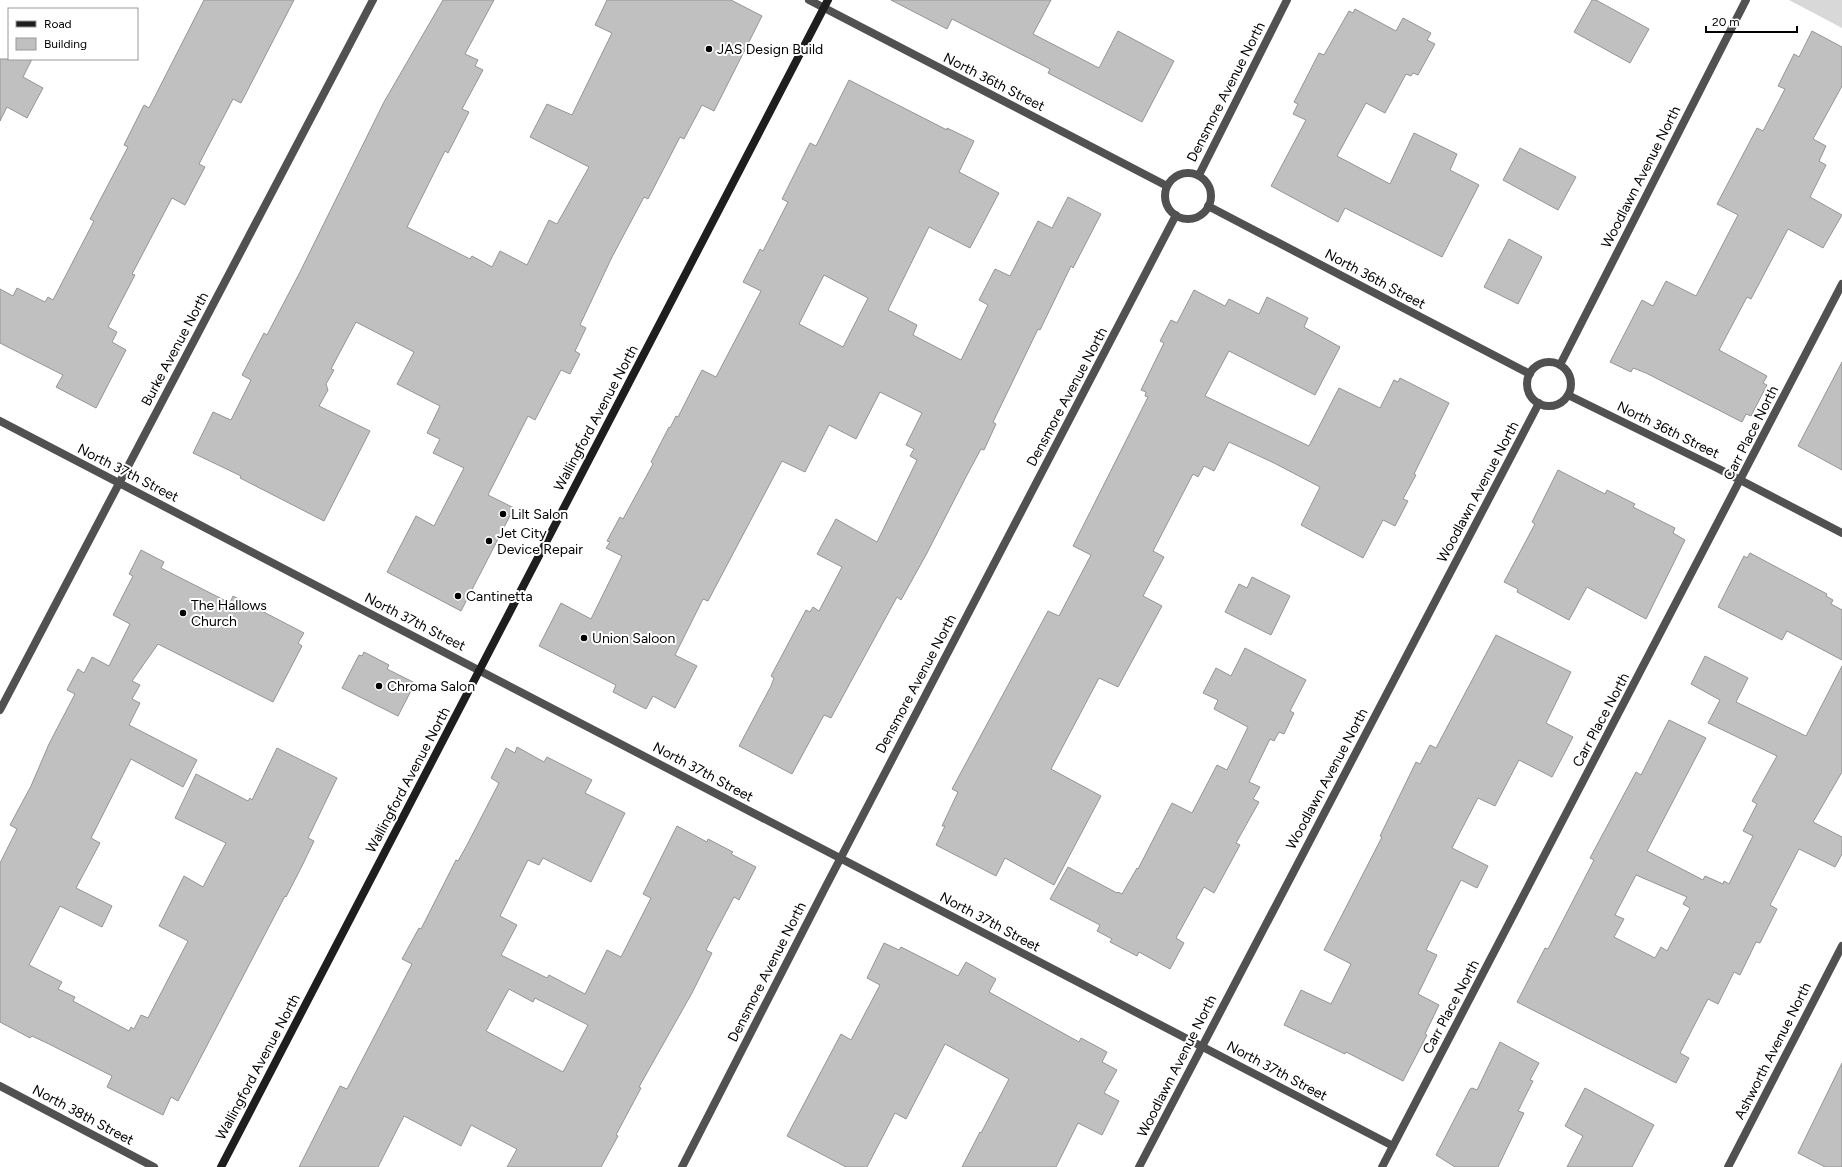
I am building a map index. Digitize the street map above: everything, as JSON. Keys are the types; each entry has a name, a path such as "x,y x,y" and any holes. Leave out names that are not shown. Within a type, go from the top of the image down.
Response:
{"street":[{"name":"Burke Avenue North","path":"0,710 373,0"},
{"name":"North 36th Street","path":"808,0 1167,186"},
{"name":"Wallingford Avenue North","path":"220,1167 828,0"},
{"name":"Densmore Avenue North","path":"1199,175 1287,0"},
{"name":"Woodlawn Avenue North","path":"1560,365 1746,0"},
{"path":"1188,172 1199,175 1207,182 1210,189 1211,196 1208,206 1200,215 1194,218 1186,219 1176,215 1167,206 1165,198 1167,186 1173,177 1180,174 1188,172"},
{"name":"North 36th Street","path":"1208,206 1530,374"},
{"name":"Densmore Avenue North","path":"682,1167 840,858 1176,215"},
{"name":"Carr Place North","path":"1382,1167 1842,284"},
{"path":"1550,362 1560,365 1568,373 1571,380 1568,395 1557,404 1550,406 1539,403 1532,397 1529,391 1527,384 1530,374 1536,366 1542,363 1550,362"},
{"name":"North 36th Street","path":"1568,395 1741,480 1842,533"},
{"name":"Woodlawn Avenue North","path":"1139,1167 1539,403"},
{"name":"North 37th Street","path":"0,421 1393,1146"},
{"name":"Ashworth Avenue North","path":"1728,1167 1842,946"},
{"name":"North 38th Street","path":"0,1086 154,1167"}],"shaded area":[{"path":"1789,0 1842,0 1842,28"}],"building":[{"path":"204,0 294,0 241,103 233,99 199,164 205,167 185,205 172,198 132,274 135,275 108,327 117,332 112,342 126,350 96,408 56,387 63,375 0,343 0,289 13,296 17,288 45,302 48,297 53,300 94,221 90,219 128,147 124,145 144,105 149,108"},
{"path":"443,0 494,0 465,54 478,60 475,66 483,70 462,109 469,112 448,153 445,151 407,227 470,259 472,256 492,267 500,251 527,265 549,220 557,224 589,167 530,137 547,104 572,115 612,33 595,25 607,0 731,0 762,16 714,111 702,105 684,139 680,137 648,199 644,197 612,257 580,325 586,328 575,351 580,354 570,374 561,370 535,420 528,416 488,495 514,508 461,611 387,572 416,516 434,526 464,468 433,453 440,439 427,433 440,406 397,384 414,352 356,322 331,369 334,370 326,384 328,390 319,406 370,431 324,521 240,478 241,476 193,453 213,412 231,420 251,380 242,375 264,333 267,335 300,272 384,102"},
{"path":"891,0 1051,0 1033,34 1099,68 1118,31 1174,61 1142,122 1048,73 1050,69 952,19 947,29"},
{"path":"1592,0 1596,0 1649,29 1630,63 1574,32"},
{"path":"1355,9 1396,31 1403,18 1431,33 1427,40 1435,44 1418,75 1413,73 1411,76 1406,74 1385,113 1366,103 1337,156 1390,184 1414,133 1457,154 1450,170 1479,185 1442,257 1345,208 1338,222 1271,186 1306,120 1293,114 1298,104 1294,102 1319,53 1324,55 1349,11 1353,13"},
{"path":"1812,31 1842,47 1842,86 1813,139 1826,146 1819,161 1826,165 1810,197 1842,215 1823,248 1788,229 1751,299 1747,297 1719,350 1767,376 1763,383 1767,385 1751,416 1746,414 1742,422 1646,373 1633,368 1631,372 1610,362 1642,300 1653,306 1666,281 1696,296 1738,215 1717,204 1757,128 1763,131 1785,89 1778,86 1794,54 1799,57"},
{"path":"0,59 32,60 23,77 43,88 27,118 7,107 0,121"},
{"path":"849,80 947,130 947,128 974,141 959,172 999,193 970,248 929,227 888,310 917,325 913,335 961,360 988,305 979,300 995,269 1010,276 1038,221 1052,228 1068,197 1101,214 1073,268 1071,266 1040,330 1038,329 993,422 996,424 984,450 981,449 901,600 897,597 831,718 824,715 792,774 739,746 771,686 774,678 771,676 806,610 810,612 813,607 819,611 842,567 817,554 836,519 877,542 917,460 910,456 914,449 906,445 922,413 880,392 856,439 829,425 805,472 782,461 708,601 703,599 675,655 697,666 675,708 653,696 646,709 613,692 616,685 539,646 561,603 591,619 622,556 606,548 610,542 607,541 620,517 623,519 653,464 651,462 669,427 670,428 676,416 678,417 702,370 716,377 761,291 743,282 760,249 763,251 788,202 782,199 810,143 816,146","holes":["824,275 868,298 843,347 799,324"]},
{"path":"1520,148 1576,177 1558,210 1503,180"},
{"path":"1509,239 1542,257 1518,304 1484,287"},
{"path":"1194,290 1225,306 1229,299 1259,314 1267,297 1308,318 1304,327 1340,347 1315,395 1229,351 1205,396 1309,446 1339,388 1380,408 1394,380 1398,382 1400,378 1449,403 1414,474 1416,475 1403,499 1408,501 1395,526 1383,520 1363,558 1301,525 1320,487 1274,463 1229,442 1214,471 1204,466 1198,477 1193,474 1153,551 1164,557 1143,596 1162,606 1118,687 1099,678 1051,769 1101,796 1054,885 1005,858 996,876 936,845 945,826 942,826 958,792 952,789 1048,611 1059,616 1091,555 1073,546 1148,397 1145,396 1146,392 1141,390 1164,343 1160,341 1171,320 1177,323"},
{"path":"1842,362 1842,470 1798,446"},
{"path":"1558,470 1605,494 1607,490 1635,504 1633,507 1675,528 1673,533 1685,540 1646,619 1587,587 1569,620 1517,592 1518,589 1504,582 1535,524 1532,522"},
{"path":"141,550 164,562 161,568 230,603 233,596 304,633 298,643 302,646 273,702 158,644 132,681 140,685 132,699 140,703 129,725 197,760 183,787 131,759 91,838 100,843 76,888 112,906 102,927 60,906 29,965 62,982 58,989 75,997 73,1001 129,1031 131,1027 134,1029 141,1015 148,1018 188,941 159,926 184,876 203,887 226,843 175,818 196,774 248,801 250,798 252,800 277,748 337,778 308,838 314,841 286,897 285,896 178,1101 171,1097 163,1115 107,1087 112,1076 49,1044 32,1036 30,1038 0,1022 0,863 17,829 10,825 31,786 49,744 75,694 67,690 78,669 84,673 92,657 109,666 130,624 113,615 133,576 129,574"},
{"path":"1750,553 1827,594 1826,596 1833,600 1831,604 1842,610 1842,660 1787,631 1782,640 1718,607 1744,556 1747,558"},
{"path":"1252,577 1290,596 1271,635 1225,612 1239,584 1247,588"},
{"path":"1496,635 1571,672 1546,723 1573,737 1552,777 1519,760 1495,806 1478,798 1452,848 1488,866 1477,888 1461,880 1426,950 1437,955 1418,994 1439,1005 1425,1034 1427,1035 1403,1081 1346,1052 1345,1054 1284,1025 1301,990 1331,1004 1351,964 1324,950 1382,837 1380,836 1416,762 1420,764 1430,745 1436,748"},
{"path":"1245,648 1306,680 1290,711 1294,713 1284,734 1279,732 1274,741 1270,739 1249,782 1260,787 1253,799 1259,802 1236,843 1240,845 1214,893 1204,887 1176,938 1184,943 1170,969 1139,952 1137,956 1110,942 1112,939 1097,931 1100,925 1050,899 1068,867 1117,893 1122,894 1137,868 1138,869 1172,803 1192,813 1217,765 1227,770 1248,727 1214,709 1218,700 1203,693 1216,668 1231,676"},
{"name":"Chroma Salon","path":"364,652 389,665 387,669 415,683 398,716 342,688 359,655 362,656"},
{"path":"1705,656 1748,678 1736,702 1806,736 1842,666 1842,772 1813,822 1842,837 1842,854 1835,867 1799,849 1770,905 1777,909 1760,943 1756,942 1740,975 1734,972 1718,1004 1708,999 1680,1053 1689,1058 1676,1083 1517,1002 1545,948 1548,949 1594,860 1590,858 1636,772 1641,775 1669,720 1706,738 1647,851 1703,880 1705,876 1723,884 1724,881 1729,884 1753,836 1743,831 1757,804 1752,801 1777,756 1708,723 1720,700 1691,684","holes":["1636,875 1687,897 1683,904 1690,908 1667,951 1661,947 1655,958 1614,937 1624,919 1615,915"]},
{"path":"517,747 544,762 547,757 592,780 585,793 625,813 591,882 543,858 539,865 528,860 500,916 517,925 501,955 547,978 549,975 585,994 607,950 621,957 651,898 643,894 677,826 707,842 708,839 733,852 731,854 756,867 739,900 734,897 706,950 712,953 692,993 639,1087 641,1088 616,1135 618,1136 601,1167 507,1167 517,1149 471,1125 461,1146 404,1116 378,1167 299,1167 340,1086 347,1089 412,964 402,959 419,928 421,929 456,860 458,861 467,845 499,783 491,778 506,748 515,753","holes":["509,989 533,1002 535,998 588,1025 563,1072 486,1031"]},
{"path":"884,943 899,950 901,947 958,976 966,962 996,979 989,992 1079,1042 1081,1038 1107,1052 1102,1062 1117,1070 1104,1093 1119,1101 1102,1135 1078,1123 1056,1167 962,1167 1009,1079 945,1044 906,1119 895,1113 867,1167 846,1167 787,1136 841,1034 851,1040 880,985 867,978"},
{"path":"1500,1042 1539,1063 1530,1080 1533,1081 1518,1111 1524,1113 1498,1167 1455,1167 1436,1155 1470,1089 1472,1088 1477,1090"},
{"path":"1842,1063 1842,1167 1825,1167 1798,1153"},
{"path":"1585,1088 1654,1125 1632,1167 1567,1167 1583,1136 1565,1126"}],"place":[{"name":"JAS Design Build","path":"709,49"},
{"name":"Lilt Salon","path":"503,514"},
{"name":"Jet City Device Repair","path":"489,541"},
{"name":"Cantinetta","path":"458,596"},
{"name":"The Hallows Church","path":"183,613"},
{"name":"Union Saloon","path":"584,638"},
{"name":"Chroma Salon","path":"379,686"}]}
